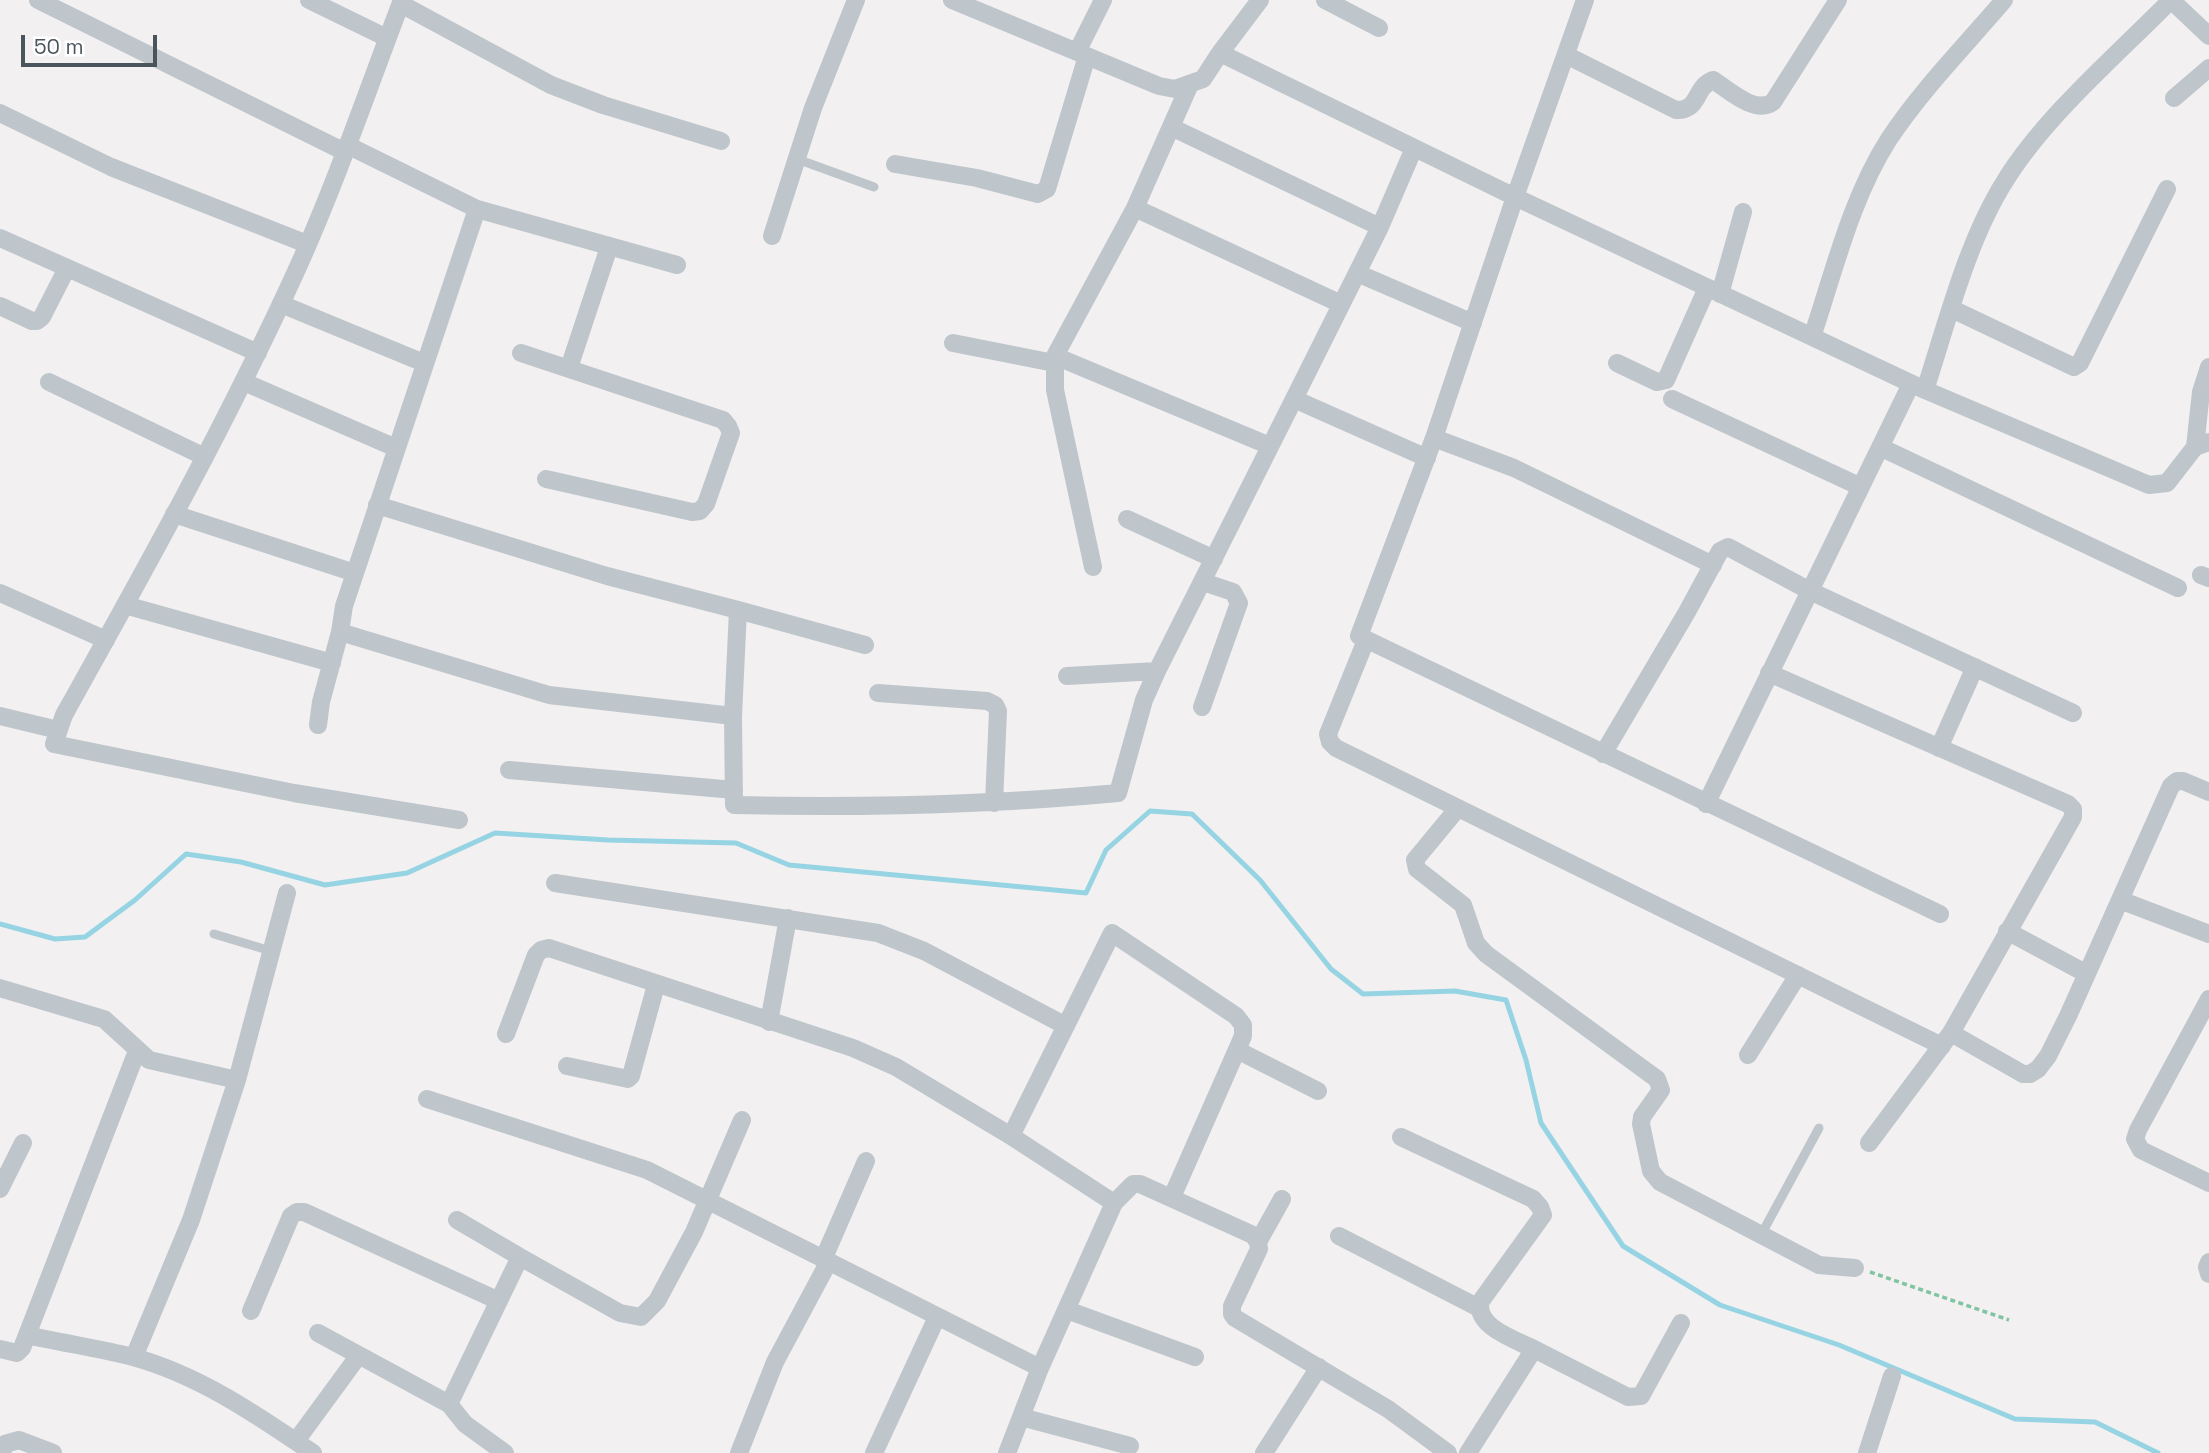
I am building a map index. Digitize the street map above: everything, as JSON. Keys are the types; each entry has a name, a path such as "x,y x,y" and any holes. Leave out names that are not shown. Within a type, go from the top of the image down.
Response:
{"street":[{"path":"38,0 346,149 477,209 677,265"},
{"path":"309,0 387,38"},
{"path":"772,236 813,108 856,0"},
{"path":"952,0 1159,86 1175,89 1203,79 1260,0"},
{"path":"895,164 1043,193 1047,189 1082,54 1104,0"},
{"path":"1325,0 1379,28"},
{"path":"1585,0 1427,458 1359,636 1940,914"},
{"path":"1566,55 1676,110 1690,108 1703,86 1713,80 1756,107 1766,107 1773,102 1838,0"},
{"path":"1812,337 1849,226 1865,185 1888,141 1913,107 2004,0"},
{"path":"1706,804 1880,447 1918,387 1952,309 1976,237 2003,184 2041,132 2171,0 2209,36"},
{"path":"459,820 294,793 54,744 64,715 258,354 346,149 402,2 551,85 603,105 721,141"},
{"path":"1220,53 1515,197 1918,387 2149,485 2167,483 2202,445 2201,392 2209,367"},
{"path":"2174,98 2209,68"},
{"path":"1093,567 1055,390 1055,359 1135,208 1190,84"},
{"path":"0,113 111,167 307,244"},
{"path":"1171,127 1380,227"},
{"path":"738,610 733,716 734,804 832,807 994,803 1118,793 1144,700 1157,671 1380,227 1414,148"},
{"path":"1952,309 2074,367 2080,363 2167,189"},
{"path":"1135,208 1341,304"},
{"path":"318,725 344,606 477,209"},
{"path":"1617,363 1657,382 1666,380 1714,291 1743,212"},
{"path":"0,238 258,354"},
{"path":"569,368 609,247"},
{"path":"0,306 37,321 42,317 67,268"},
{"path":"1357,273 1473,323"},
{"path":"281,303 425,363"},
{"path":"953,343 1055,359 1270,446"},
{"path":"521,353 723,420 731,433 706,504 700,511 692,512 546,479"},
{"path":"49,382 205,457"},
{"path":"244,382 396,448"},
{"path":"1294,399 1427,458"},
{"path":"1672,399 1861,487"},
{"path":"1434,438 1514,468 1713,565"},
{"path":"1880,447 2178,588"},
{"path":"377,505 607,576 865,645"},
{"path":"174,514 355,573"},
{"path":"1127,519 1214,559"},
{"path":"1602,754 1687,612 1720,551 1728,547 1810,591 2073,713"},
{"path":"1202,707 1239,603 1233,592 1203,582"},
{"path":"0,593 106,640"},
{"path":"125,605 331,663"},
{"path":"340,632 549,695 733,716"},
{"path":"1366,640 1328,734 1330,742 1336,748 1798,975 2023,1074 2031,1074 2038,1069 2048,1056 2171,786 2176,781 2183,781 2209,792"},
{"path":"1939,748 1975,667"},
{"path":"1067,676 1157,671"},
{"path":"1769,673 2068,804 2073,809 2073,817 1946,1039 1869,1143"},
{"path":"878,693 987,701 995,705 998,711 994,803"},
{"path":"0,716 58,730"},
{"path":"509,770 734,790"},
{"path":"1458,808 1415,860 1417,869 1459,901 1466,912 1476,943 1486,954 1657,1079 1661,1090 1642,1117 1641,1124 1651,1171 1655,1177 1819,1265 1854,1268"},
{"path":"555,883 858,928 899,940 1066,1026"},
{"path":"134,1357 191,1220 237,1080 287,893"},
{"path":"2120,900 2209,934"},
{"path":"769,1022 788,918"},
{"path":"2007,931 2087,974"},
{"path":"1011,1136 1112,933 1236,1016 1243,1025 1243,1035 1237,1050 1172,1197"},
{"path":"506,1034 536,955 549,948 852,1048 896,1067 1011,1136 1114,1203"},
{"path":"1748,1055 1798,975"},
{"path":"567,1066 628,1079 656,985"},
{"path":"0,988 104,1018 149,1060 237,1080"},
{"path":"2209,999 2137,1130 2135,1139 2141,1150 2209,1183"},
{"path":"1237,1050 1318,1091"},
{"path":"0,1349 17,1353 22,1348 137,1051"},
{"path":"426,1099 647,1170 1040,1368"},
{"path":"457,1220 620,1313 641,1317 657,1301 694,1232 742,1120"},
{"path":"1401,1137 1533,1199 1540,1207 1543,1215 1481,1301 1481,1318 1494,1328 1629,1397 1636,1398 1641,1396 1681,1323"},
{"path":"0,1189 23,1143"},
{"path":"739,1453 775,1362 825,1261 866,1161"},
{"path":"1007,1453 1040,1368 1114,1203 1133,1184 1140,1184 1253,1235 1258,1242 1259,1249 1232,1306 1232,1314 1388,1409 1448,1453"},
{"path":"1258,1242 1282,1199"},
{"path":"251,1311 290,1216 297,1212 304,1212 499,1301"},
{"path":"1339,1236 1479,1308"},
{"path":"449,1404 520,1257"},
{"path":"2209,1262 2209,1275"},
{"path":"1067,1310 1195,1357"},
{"path":"873,1453 937,1317"},
{"path":"318,1334 449,1404 464,1424 505,1453"},
{"path":"27,1335 134,1357 220,1393 313,1453"},
{"path":"1468,1453 1534,1349"},
{"path":"296,1441 359,1355"},
{"path":"1264,1453 1320,1367"},
{"path":"1867,1453 1892,1376"},
{"path":"1021,1417 1130,1446"},
{"path":"2,1453 5,1444 19,1440 53,1453"}],"lane":[{"path":"797,159 874,187"},
{"path":"214,934 271,951"},
{"path":"1761,1235 1819,1128"}],"path":[{"path":"1854,1268 2009,1320"}],"waterway":[{"path":"0,924 55,939 85,937 135,900 186,854 241,862 325,885 407,873 495,833 608,840 736,843 789,865 1086,893 1106,850 1150,811 1192,814 1260,880 1331,969 1363,994 1455,991 1506,1000 1526,1060 1541,1123 1623,1246 1720,1305 1839,1345 2015,1419 2095,1422 2158,1453"}]}
